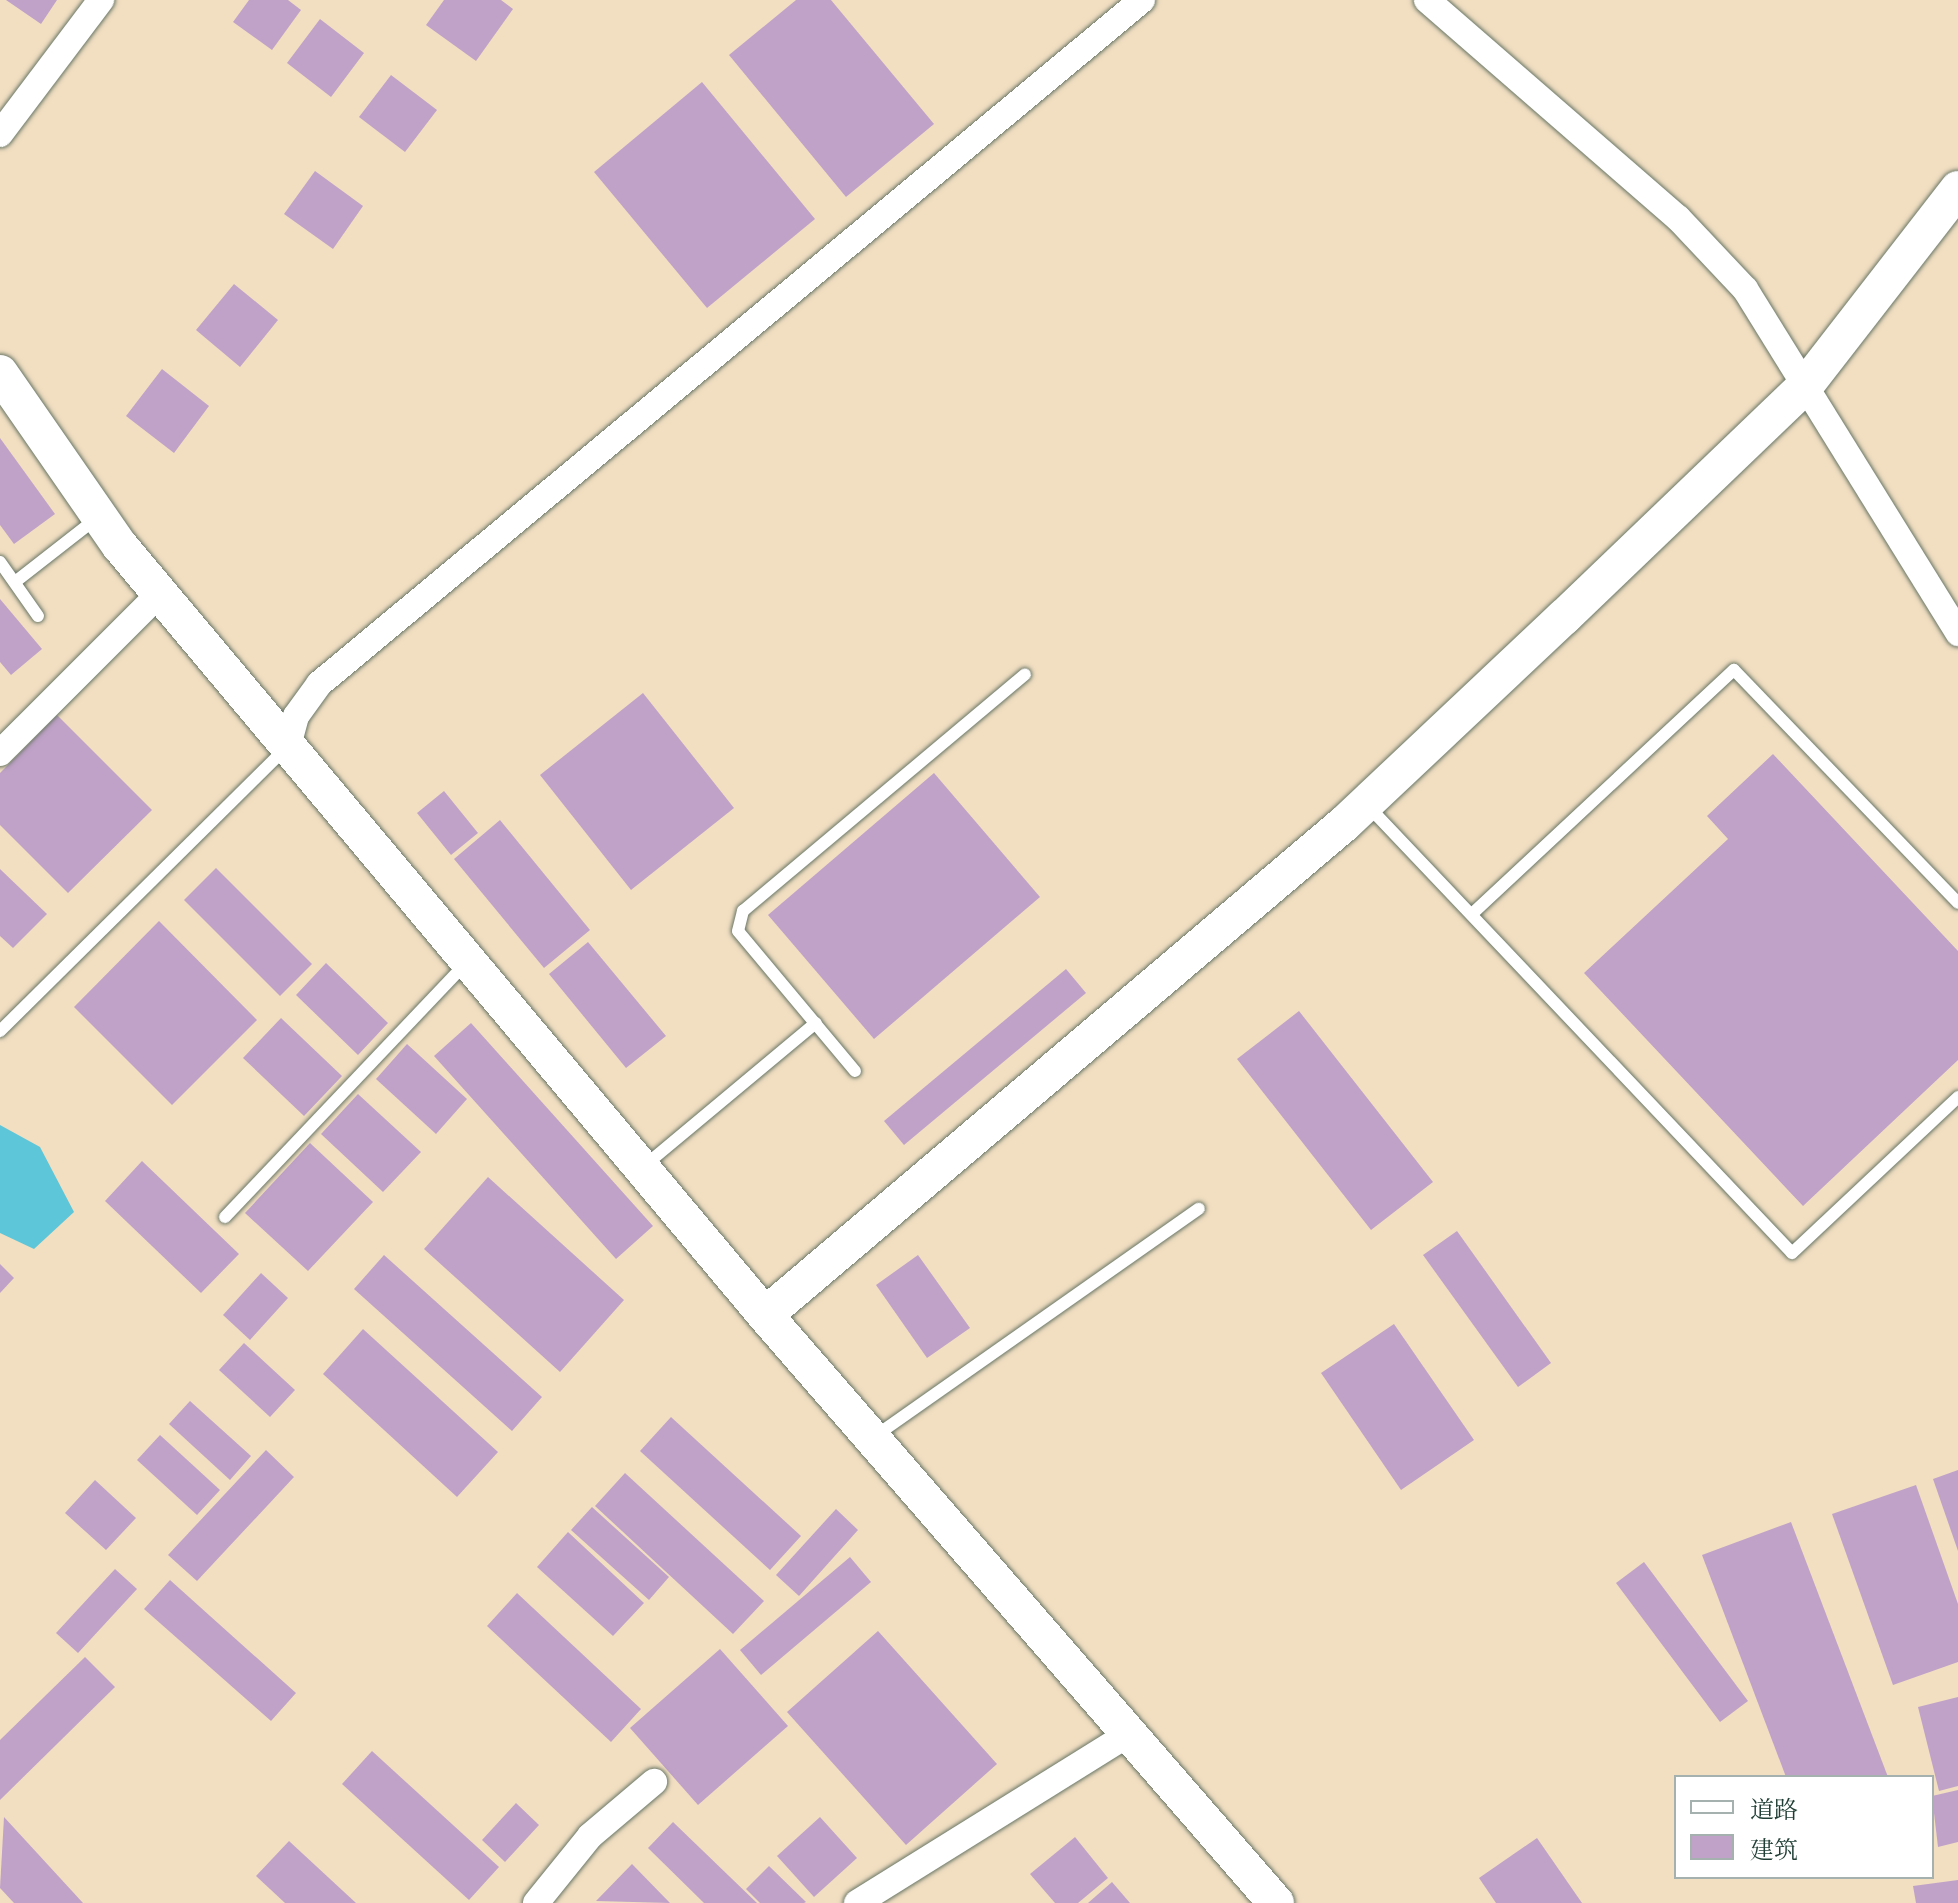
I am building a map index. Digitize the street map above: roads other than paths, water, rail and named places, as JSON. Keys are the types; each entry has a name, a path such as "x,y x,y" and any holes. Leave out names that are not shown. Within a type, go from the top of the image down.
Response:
{"street":[{"path":"0,134 101,0"},
{"path":"288,746 296,716 319,684 1142,0"},
{"path":"1427,0 1678,218 1745,289 1958,633"},
{"path":"765,1315 1366,804 1806,385 1958,189"},
{"path":"0,373 99,516 160,593 765,1315 1276,1903"},
{"path":"0,753 160,593"},
{"path":"857,1903 1130,1733"},
{"path":"536,1903 590,1836 654,1782"}],"lane":[{"path":"15,582 99,516"},
{"path":"0,562 38,616"},
{"path":"1472,914 1734,670 1958,903"},
{"path":"855,1071 738,931 743,911 1025,674"},
{"path":"0,1031 288,746"},
{"path":"1366,804 1792,1253 1958,1097"},
{"path":"225,1217 468,961"},
{"path":"642,1168 816,1023"},
{"path":"874,1437 1199,1209"}],"water":[{"path":"0,1125 40,1147 74,1212 34,1249 0,1233"}]}
